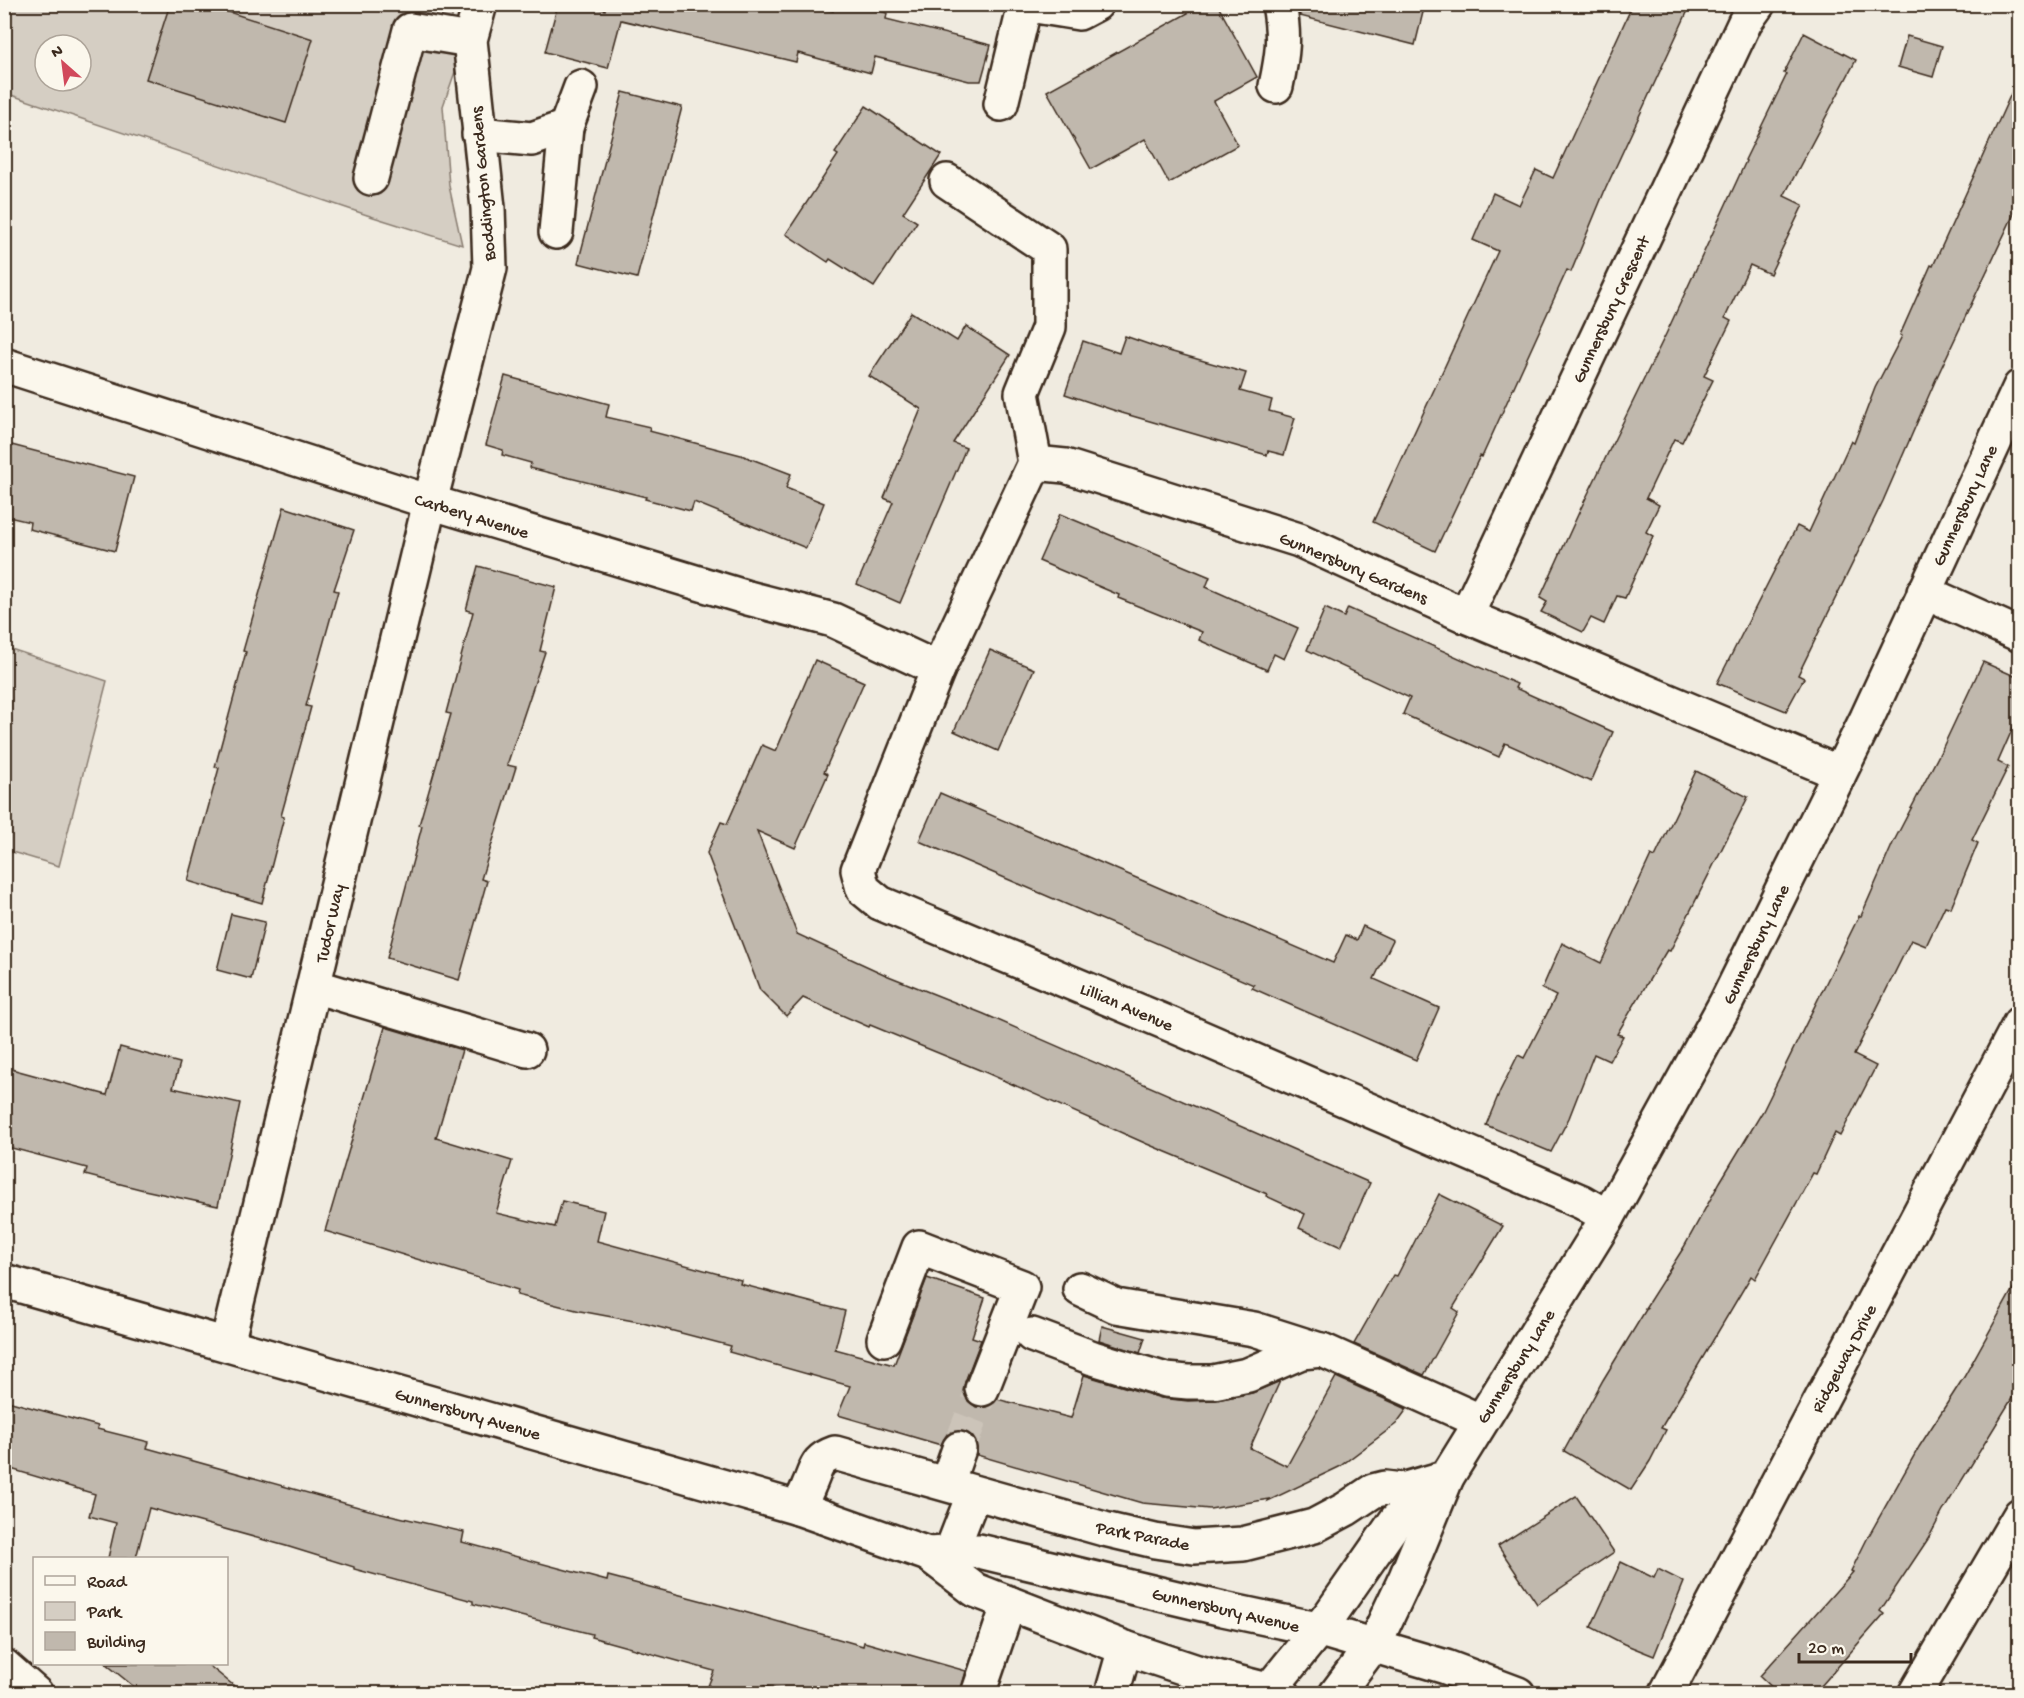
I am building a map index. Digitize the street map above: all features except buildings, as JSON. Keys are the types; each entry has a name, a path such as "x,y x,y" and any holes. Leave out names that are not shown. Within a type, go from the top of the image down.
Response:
{"main road":[{"name":"Boddington Gardens","path":"430,502 490,268 488,208 470,40 480,4"},
{"path":"1001,104 1024,5 1079,13 1096,4"},
{"path":"1276,86 1284,50 1284,30 1279,4"},
{"name":"Gunnersbury Crescent","path":"1466,616 1745,22 1758,4"},
{"path":"371,178 410,30 470,40"},
{"path":"556,232 566,127 581,87"},
{"path":"479,134 532,139 566,127"},
{"path":"938,669 1035,463 1022,393 1049,327 1050,249 947,181"},
{"name":"Carbery Avenue","path":"4,365 430,502 748,598 833,620 938,669"},
{"name":"Gunnersbury Lane","path":"1336,1694 1372,1646 1406,1577 1446,1477 1608,1217 1726,1003 1867,718 2019,387"},
{"name":"Gunnersbury Gardens","path":"1035,463 1065,466 1299,540 1466,616 1825,767 1838,777"},
{"name":"Tudor Way","path":"227,1344 430,502"},
{"path":"1924,592 2019,635"},
{"name":"Lillian Avenue","path":"938,669 858,870 863,889 880,903 1182,1029 1582,1202 1608,1217"},
{"path":"314,986 527,1050"},
{"name":"Ridgeway Drive","path":"1666,1694 2019,1023"},
{"path":"884,1339 919,1247 1022,1287 982,1389"},
{"name":"Gunnersbury Avenue","path":"4,1281 798,1508 940,1553 979,1551 1317,1629 1446,1667 1518,1694"},
{"path":"1080,1289 1116,1306 1254,1329 1322,1350 1480,1421"},
{"path":"1032,1335 1093,1358 1166,1380 1188,1382 1213,1382 1248,1375 1301,1352 1322,1350"},
{"path":"940,1553 961,1488 959,1449"},
{"name":"Park Parade","path":"798,1508 810,1485 817,1464 825,1456 836,1453 1104,1529 1194,1547 1243,1544 1314,1526 1373,1491 1385,1488 1402,1490 1446,1477"},
{"name":"Gunnersbury Lane","path":"1272,1692 1317,1629 1330,1615 1397,1519 1446,1477"},
{"path":"1915,1694 2019,1515"},
{"name":"Gunnersbury Avenue","path":"940,1553 975,1590 1125,1648 1197,1672 1272,1692"},
{"path":"978,1694 1009,1603"},
{"path":"1112,1694 1125,1648"},
{"path":"4,1666 36,1694"}],"green space":[{"path":"4,5 453,5 455,72 443,106 449,186 462,245 5,93"},
{"path":"5,647 107,681 59,866 5,850"}],"tunnel":[{"path":"959,1449 982,1389"}]}
